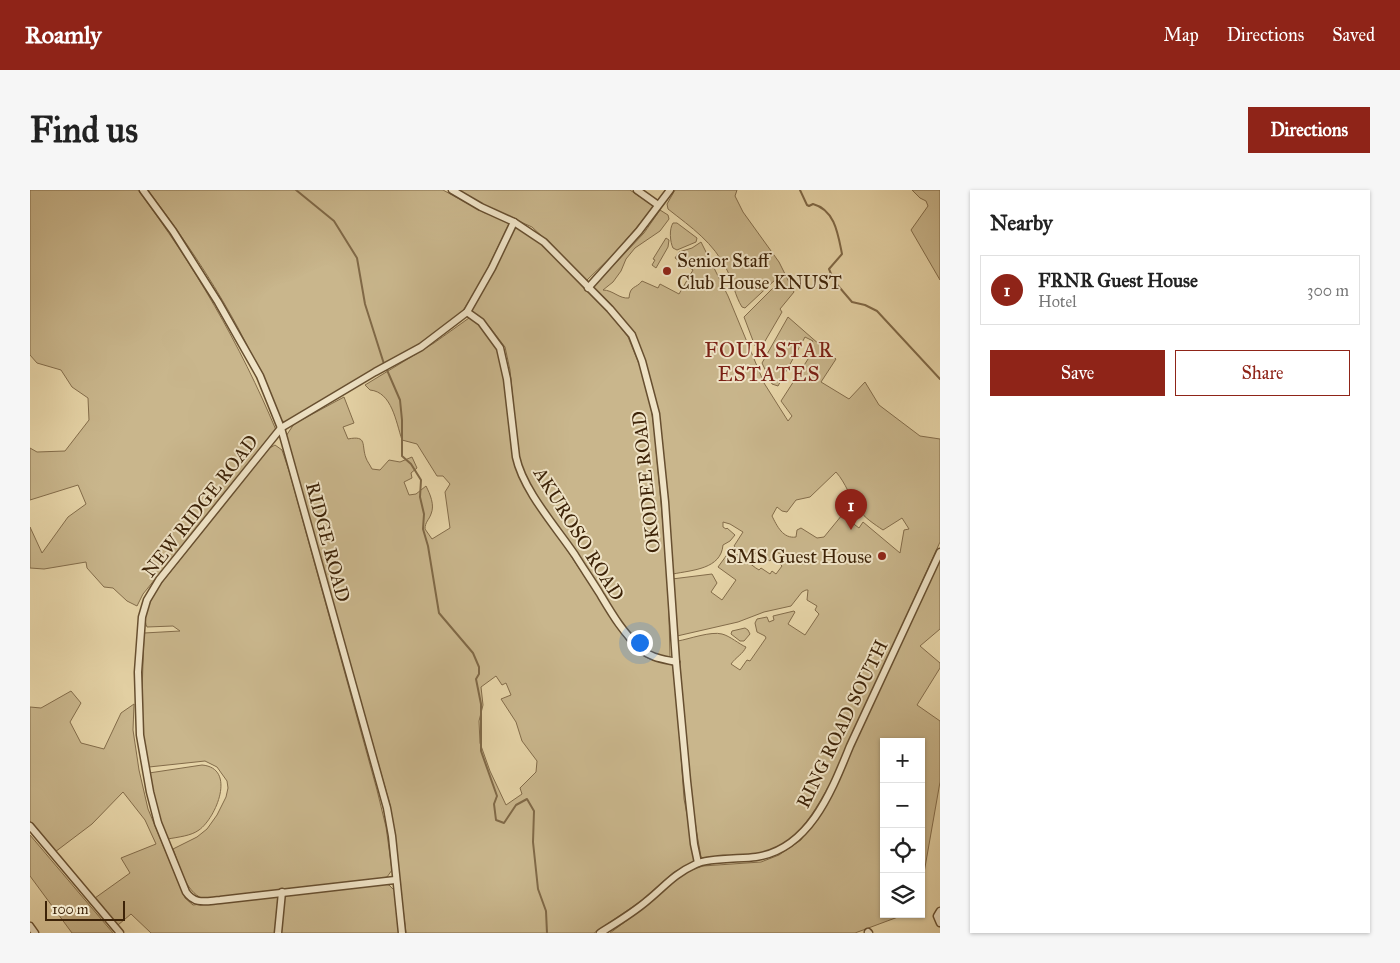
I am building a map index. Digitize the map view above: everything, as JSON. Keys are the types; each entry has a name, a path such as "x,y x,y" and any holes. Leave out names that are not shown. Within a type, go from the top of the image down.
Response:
{"street":[{"name":"RIDGE ROAD","path":"143,190 174,231 218,302 260,376 281,428 384,796 392,836 402,933"},
{"name":"OKODEE ROAD","path":"452,190 473,203 514,222 544,242 610,309 632,335 642,362 655,406 668,538 676,662 688,790 698,863"},
{"path":"637,190 658,205"},
{"path":"588,288 639,231 670,190"},
{"path":"281,428 421,347 467,312 492,268 514,222"},
{"name":"AKUROSO ROAD","path":"467,312 481,322 500,348 507,379 516,457 527,484 616,622 642,651 654,658 676,662"},
{"name":"NEW RIDGE ROAD","path":"281,428 152,589 147,600 142,617 138,672 140,735 150,792 158,822 186,892 191,899 204,902 396,880"},
{"name":"RING ROAD SOUTH","path":"600,933 647,901 673,876 698,863 757,857 777,852 794,842 807,828 837,778 940,552"},
{"path":"30,826 120,933"},
{"path":"278,933 282,892"},
{"path":"940,911 937,916 940,924"},
{"path":"30,926 35,933"}],"shaded area":[{"path":"30,190 138,190 197,276 247,367 276,430 143,594 137,606 127,601 113,588 104,587 87,568 86,562 44,569 30,568 30,527 42,553 68,517 86,504 78,485 30,500 30,448 37,452 65,451 89,420 88,398 72,387 61,370 37,363 30,355"},
{"path":"148,190 443,190 485,213 501,218 509,224 480,284 462,312 448,326 288,422 280,421 254,359 223,301 187,244"},
{"path":"458,190 630,190 652,205 653,208 614,254 587,280 532,227 492,209"},
{"path":"675,190 737,190 735,196 743,212 779,262 794,292 780,309 782,312 761,348 755,346 744,317 777,284 776,279 745,308 742,307 727,270 709,243 668,209 667,204"},
{"path":"912,190 940,190 940,280 911,230 928,206 926,201"},
{"path":"660,210 668,215 669,219 660,231 635,248 626,259 621,271 613,282 603,290 629,298 632,289 642,281 658,288 660,284 679,294 693,270 675,258 679,252 692,248 701,242 728,296 764,383 788,421 792,416 781,401 810,356 806,352 813,341 805,337 778,386 772,384 762,363 788,317 836,359 821,382 849,399 865,382 879,405 920,436 940,439 940,542 832,780 805,824 787,842 763,853 750,856 705,859 701,857 689,776 678,641 717,633 728,636 746,647 731,664 740,670 747,660 750,661 766,638 757,632 755,623 757,619 767,617 769,622 774,620 773,616 794,611 788,624 805,635 819,614 815,610 817,606 807,600 808,590 806,590 802,592 791,606 764,612 738,622 677,636 672,579 712,574 717,583 711,592 722,600 736,580 718,567 729,552 741,556 759,570 761,568 770,574 772,571 776,574 782,566 779,563 784,557 777,552 770,561 765,560 756,553 750,559 734,546 743,532 723,522 723,527 735,535 723,545 717,559 705,567 673,574 658,409 646,367 631,330 609,302 593,287 644,233","holes":["836,472 859,510 883,530 902,518 909,529 904,530 900,553 863,522 859,528 842,515 824,537 817,538 801,528 797,530 796,537 787,536 781,531 772,516 777,507 787,512 796,500 810,497"]},
{"path":"673,223 677,223 697,238 696,242 677,250 673,248 670,236"},
{"path":"519,227 538,241 611,315 628,337 641,369 649,396 654,427 668,579 670,657 658,656 641,647 621,624 532,489 522,470 518,452 510,370 505,347 489,326 470,311 489,280 513,229"},
{"path":"666,238 669,240 668,247 656,268 652,265 655,260 653,259"},
{"path":"469,318 489,337 502,362 514,448 530,494 631,647 646,657 673,664 675,668 684,799 695,856 694,862 674,872 641,901 594,933 406,933 390,805 286,436 294,424 344,397 354,423 343,427 348,439 359,438 363,442 366,458 372,469 380,470 389,460 400,462 412,457 417,468 411,473 412,478 404,482 409,495 416,494 426,486 429,492 432,511 425,529 432,539 450,528 445,492 450,484 443,476 437,476 417,444 402,440 388,402 383,396 370,390 365,385 434,343","holes":["496,676 502,685 506,683 511,695 501,699 516,722 522,741 537,761 536,772 520,788 522,794 506,805 490,771 480,743 479,721 483,705 481,687"]},
{"path":"275,445 282,450 290,474 377,790 386,827 392,870 387,877 379,879 203,899 191,890 187,884 173,849 197,837 207,829 226,797 227,781 217,767 205,761 149,767 147,764 141,722 144,633 180,631 173,626 147,627 146,617 149,606 160,585 268,449"},
{"path":"940,560 940,629 920,646 940,663 940,668 917,705 940,721 940,782 925,867 925,738 880,738 880,918 895,918 855,933 610,933 645,907 676,879 692,870 703,866 761,862 779,855 801,840 814,822 844,766"},
{"path":"745,628 750,634 744,641 740,641 731,634 732,631"},
{"path":"71,691 81,703 70,722 81,743 104,749 121,713 134,704 133,730 139,770 148,809 185,898 193,905 277,895 279,897 276,933 151,933 131,914 118,925 95,898 130,873 121,858 156,844 145,820 123,792 92,824 55,852 30,821 30,707 41,708"},
{"path":"202,765 213,768 219,775 221,784 217,805 212,815 199,830 188,835 168,839 161,824 149,773"},
{"path":"30,835 113,933 72,933 30,876"},
{"path":"385,884 395,891 400,933 279,933 284,896 286,895"}],"waterway":[{"path":"296,190 334,221 357,258 365,304 384,364"},
{"path":"800,190 807,205 813,204 820,207 831,217 834,224 842,254 829,269 834,281 852,302 865,305 877,311 940,379"},
{"path":"387,370 400,400 402,456 411,464 421,480 420,497 424,514 423,529 428,546 439,613 473,653 479,667 479,674 476,679 481,704 481,751 497,796 494,804 496,820 504,823 516,805 527,799 534,811 533,842 538,889 546,911 547,933"}],"place":[{"name":"Senior Staff Club House KNUST","path":"667,271"},
{"name":"FRNR Guest House","path":"851,530"},
{"name":"SMS Guest House","path":"882,556"}],"district":[{"name":"FOUR STAR ESTATES","path":"769,362"}]}
